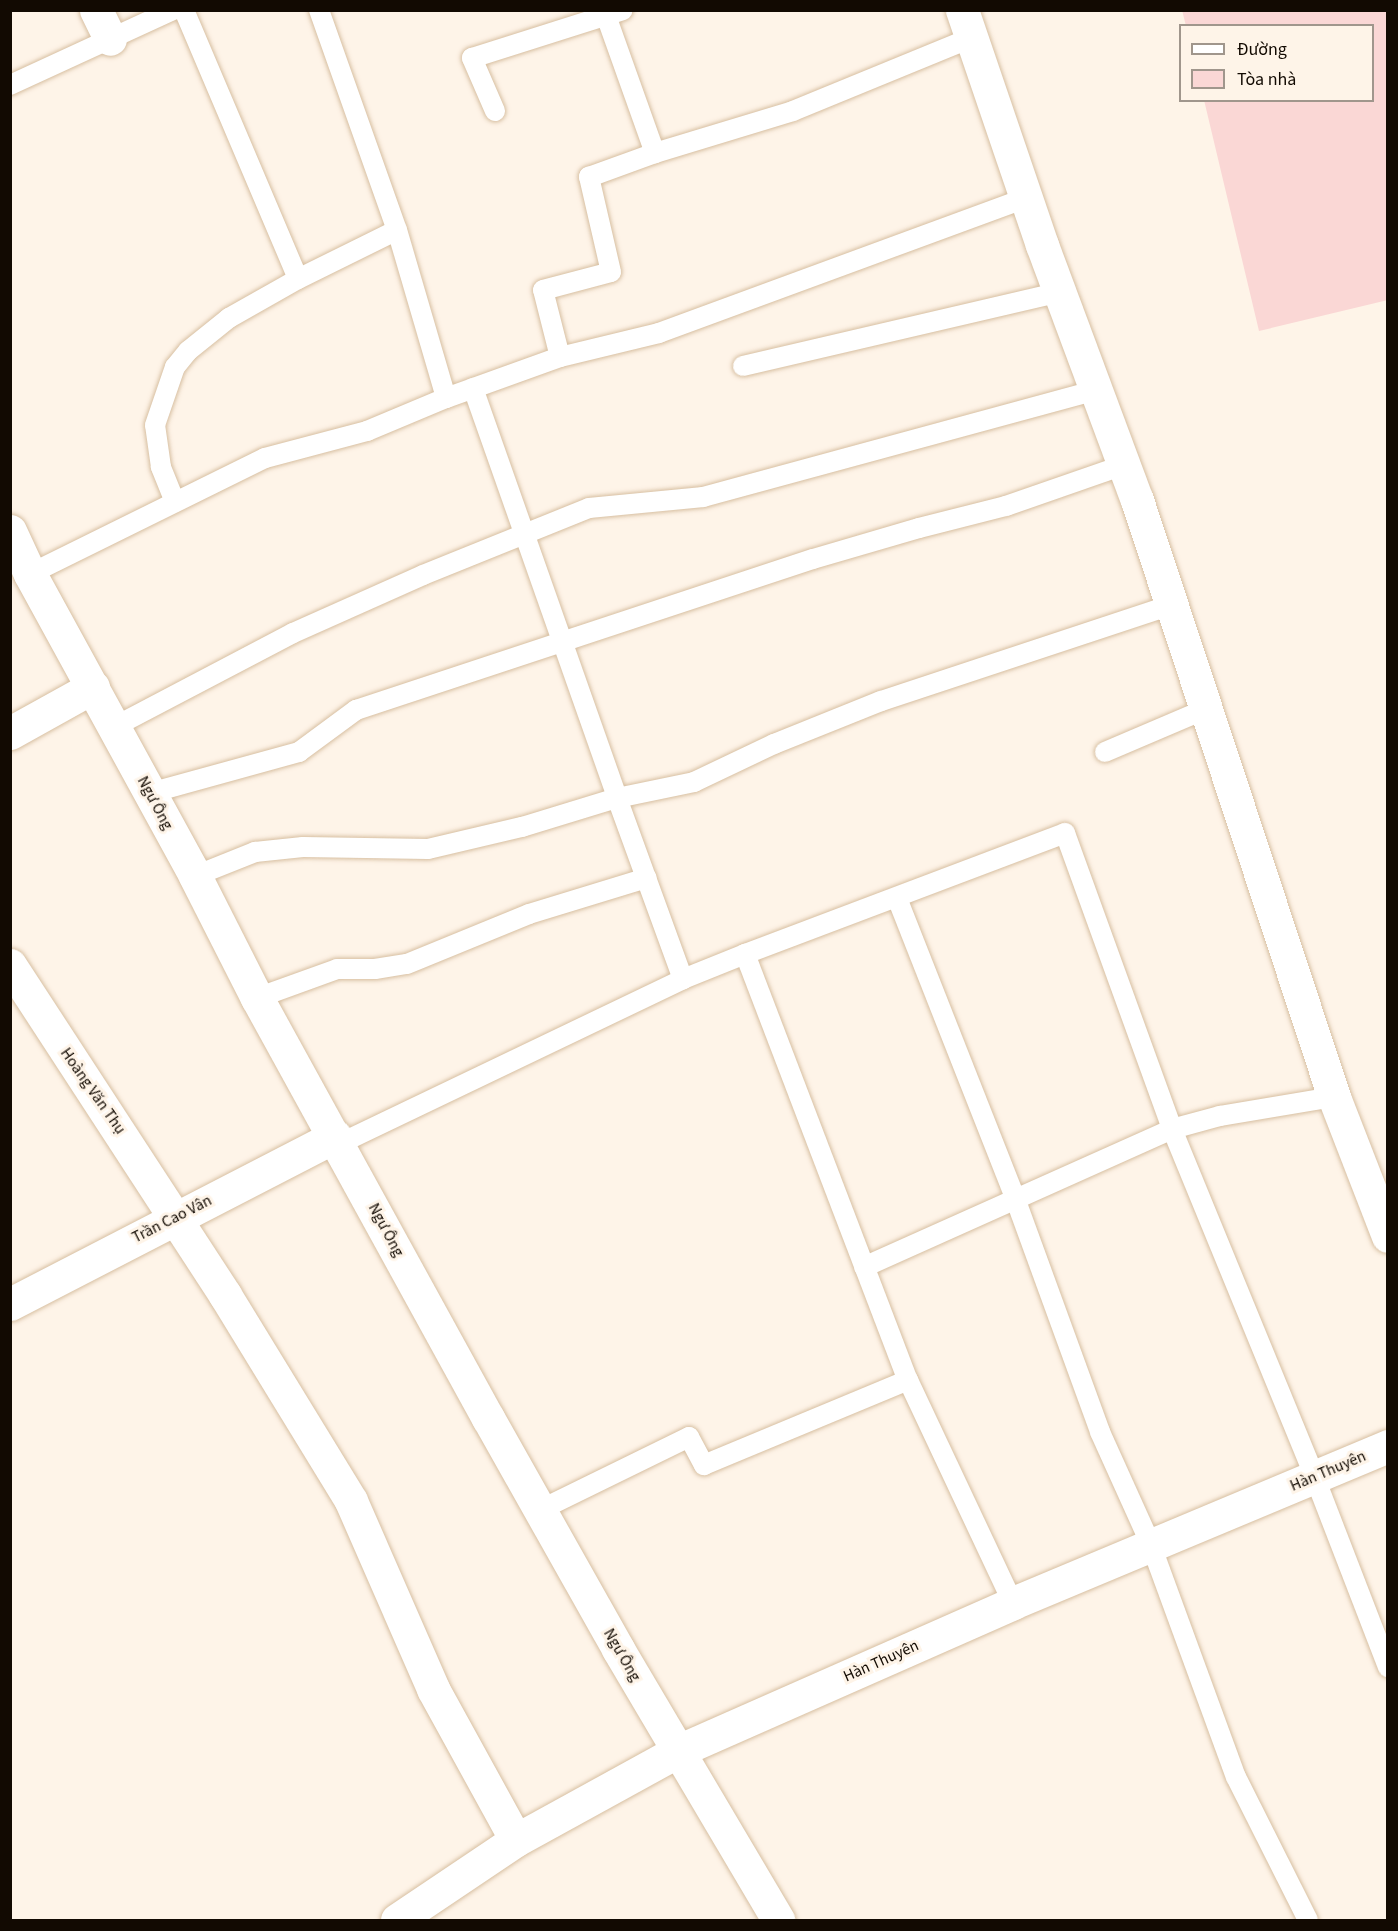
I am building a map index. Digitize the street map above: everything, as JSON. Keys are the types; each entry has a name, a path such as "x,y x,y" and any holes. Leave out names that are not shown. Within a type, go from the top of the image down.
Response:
{"street":[{"path":"967,24 1025,198 1124,465 1172,605 1334,1097 1388,1236"},
{"name":"Ngư Ông","path":"10,531 30,574 195,876 257,998 540,1510 778,1920"},
{"path":"10,733 93,687"},
{"name":"Hoàng Văn Thụ","path":"10,965 176,1217 351,1501 428,1680 516,1840"},
{"name":"Trần Cao Vân","path":"10,1304 176,1217 337,1140"},
{"name":"Hàn Thuyên","path":"397,1920 516,1840 678,1751 1013,1603 1388,1446"}],"lane":[{"path":"10,86 103,25 173,10"},
{"path":"184,10 298,279"},
{"path":"319,10 397,230 446,398"},
{"path":"495,111 472,58 611,12 656,153"},
{"path":"560,357 543,290 610,272 589,177 656,153 793,111 967,24"},
{"path":"30,574 265,458 367,431 446,398 560,357 659,333 1025,198"},
{"path":"175,502 160,467 154,424 176,367 189,351 229,318 298,279 397,230"},
{"path":"743,366 1060,292"},
{"path":"473,388 561,642 683,979"},
{"path":"114,727 293,633 523,533 589,508 704,497 1096,390"},
{"path":"150,793 299,752 356,710 813,559 919,528 1006,506 1124,465"},
{"path":"195,876 255,852 303,847 428,849 522,827 617,798 694,782 774,744 881,701 1172,605"},
{"path":"1105,752 1206,709"},
{"path":"337,1140 683,979 1065,833 1172,1129 1315,1478 1388,1667"},
{"path":"257,998 337,969 375,969 407,964 529,914 647,878"},
{"path":"897,898 1015,1198 1101,1432 1151,1545 1236,1777 1308,1920"},
{"path":"745,954 908,1380 1013,1603"},
{"path":"864,1267 1172,1129 1220,1116 1334,1097"},
{"path":"540,1510 689,1437 704,1465 908,1380"}],"building":[{"path":"1182,10 1388,10 1388,300 1259,331 1204,102 1374,102 1374,24 1186,24"}]}
